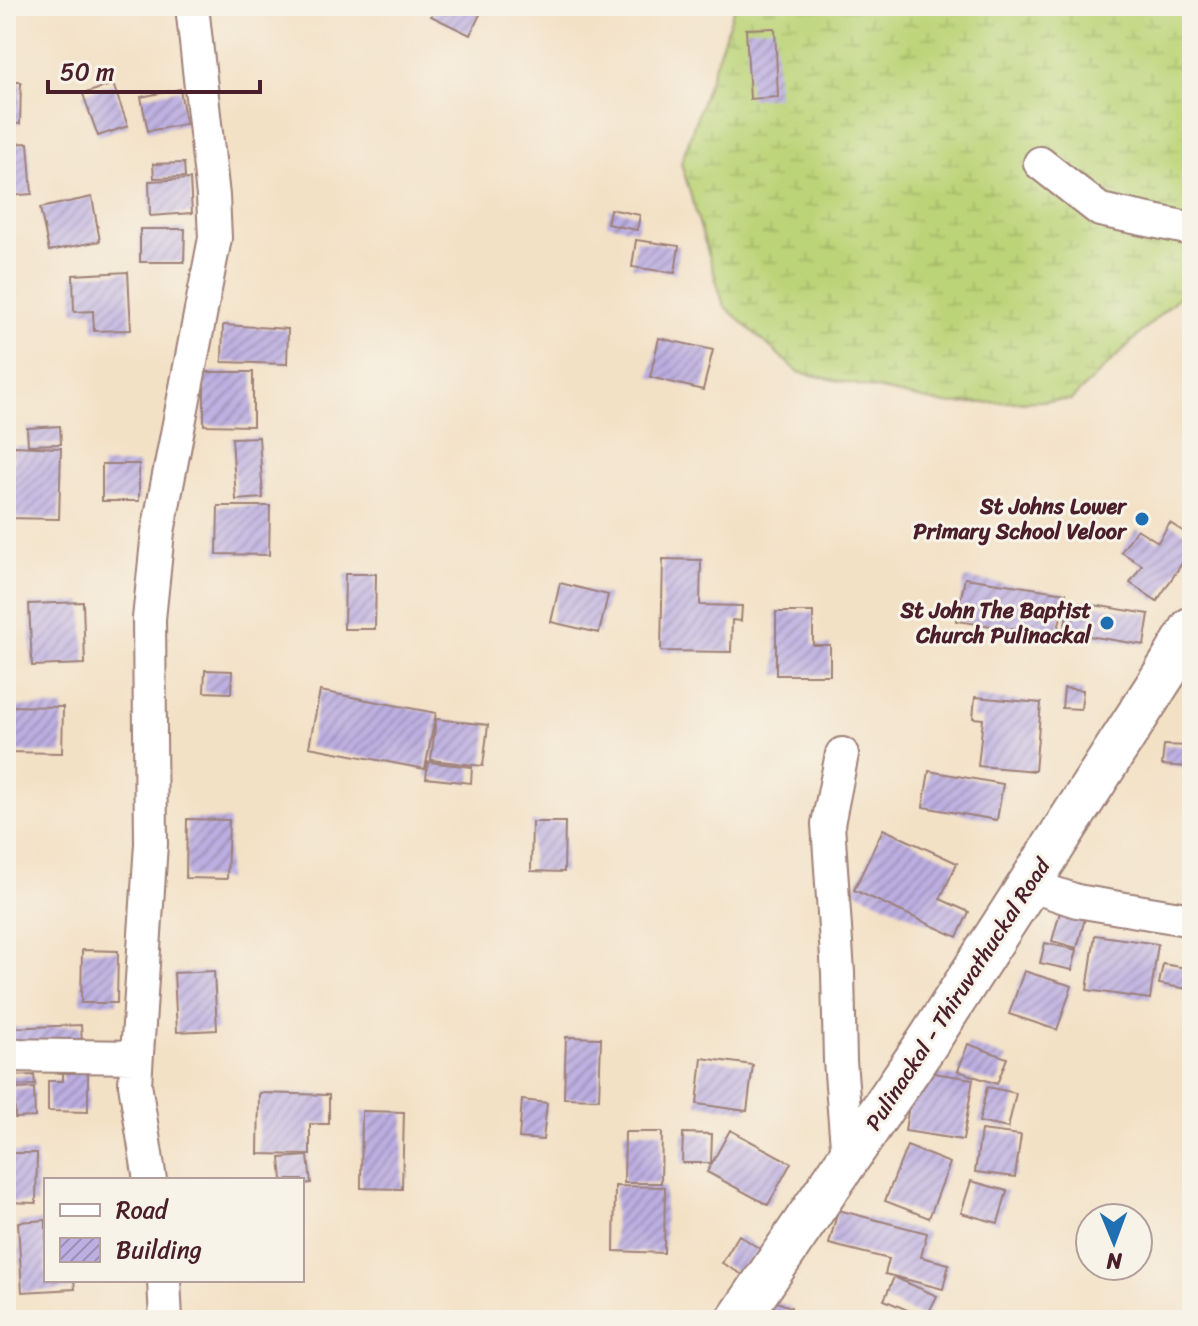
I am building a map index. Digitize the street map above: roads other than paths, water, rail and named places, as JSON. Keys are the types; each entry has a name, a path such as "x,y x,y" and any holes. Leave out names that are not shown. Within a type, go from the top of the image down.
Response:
{"main road":[{"name":"Pulinackal - Thiruvathuckal Road","path":"738,1320 929,1040 1029,885 1181,665 1192,628"}],"street":[{"path":"150,1178 135,1084 151,844 149,619 158,532 215,238 192,6"},
{"path":"1040,163 1100,210 1192,229"},
{"path":"842,754 828,824 848,1158"},
{"path":"1029,885 1077,901 1192,920"},
{"path":"6,1055 136,1057"},
{"path":"164,1282 166,1320"}],"place":[{"name":"St Johns Lower Primary School Veloor","path":"1142,519"},
{"name":"St John The Baptist Church Pulinackal","path":"1107,623"}]}
